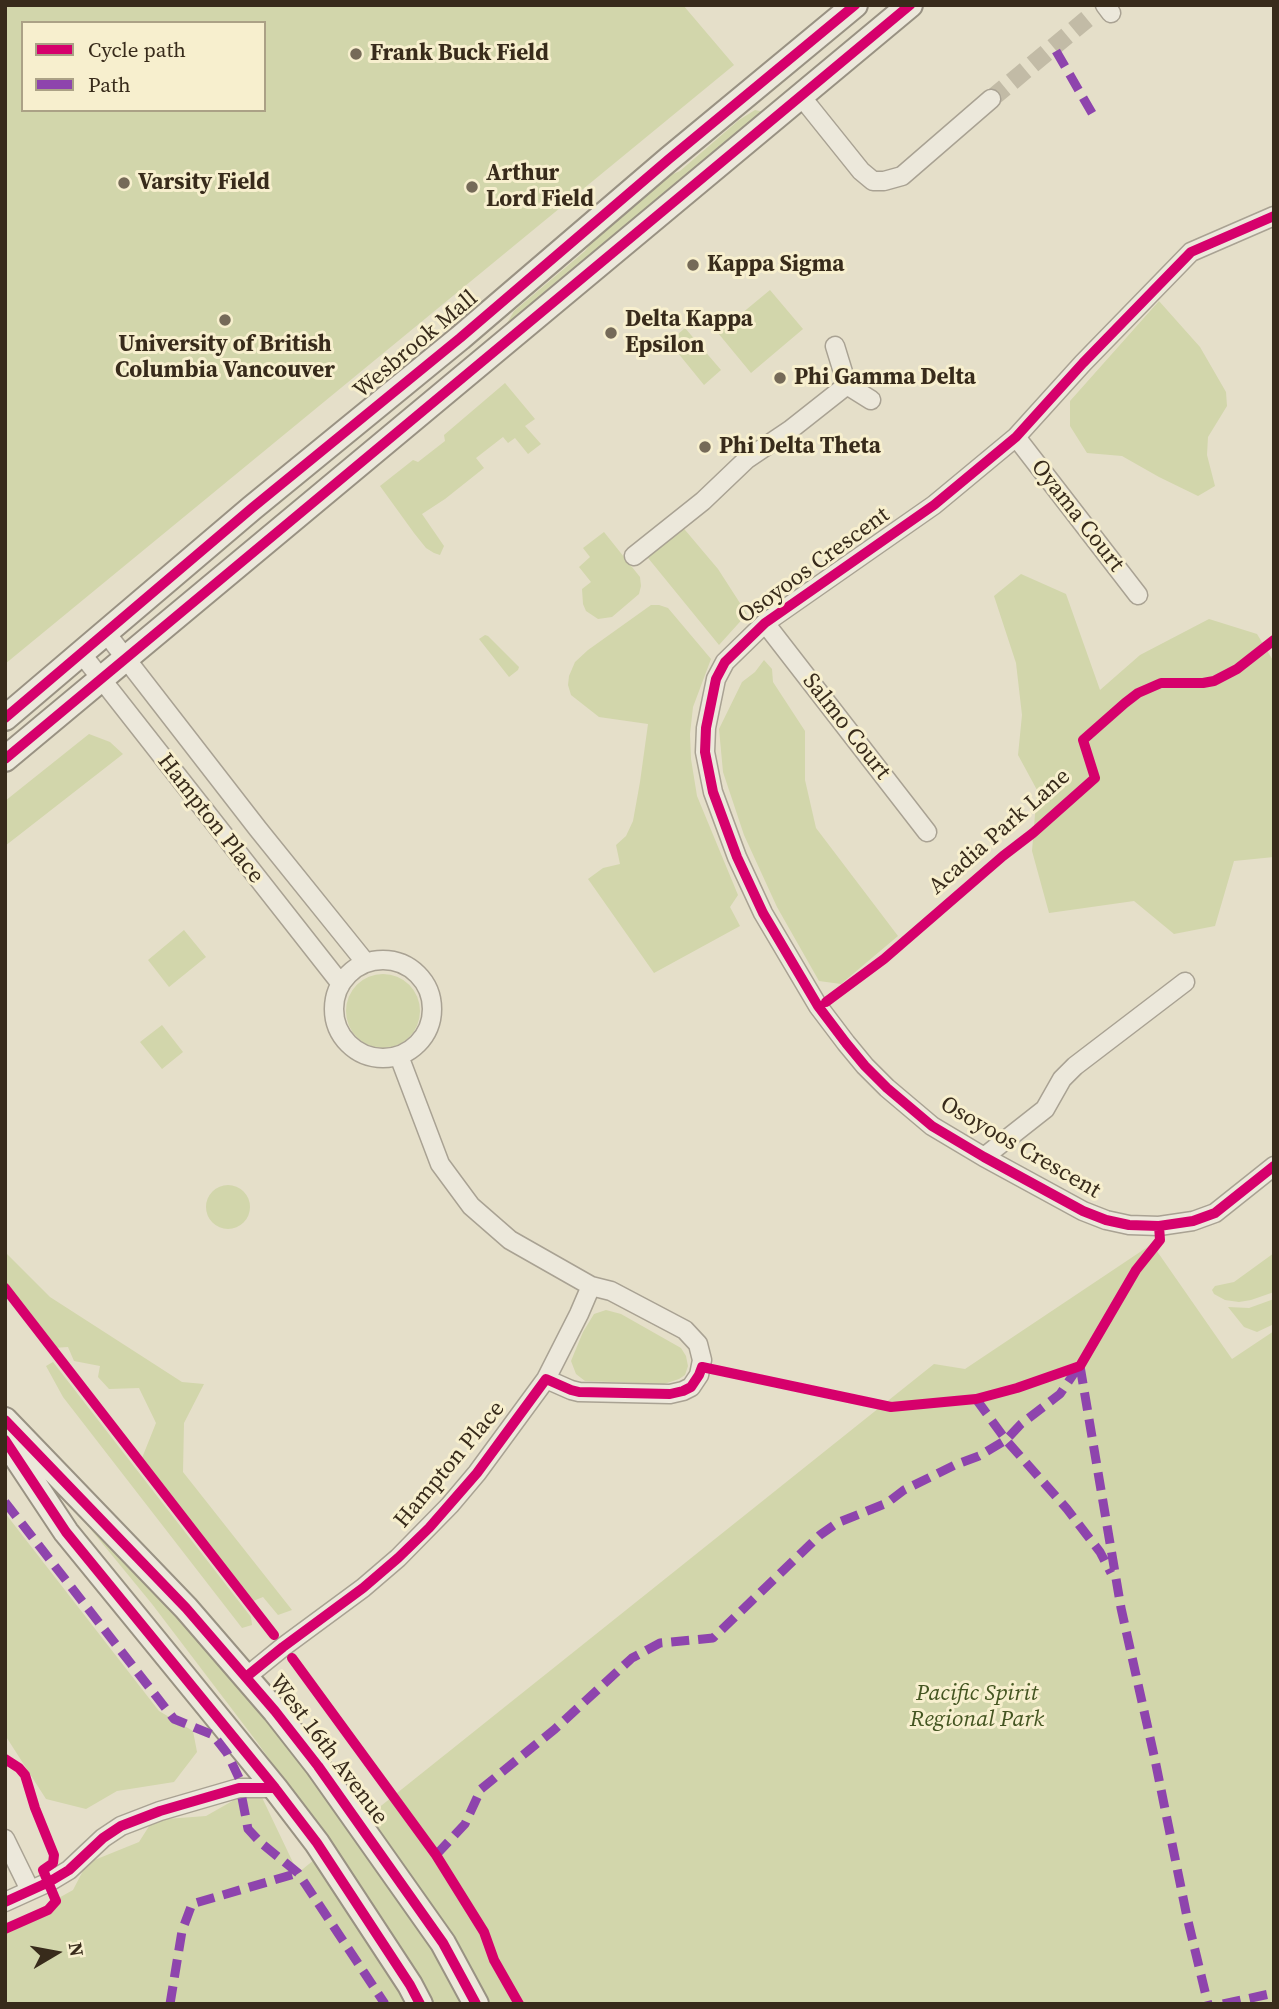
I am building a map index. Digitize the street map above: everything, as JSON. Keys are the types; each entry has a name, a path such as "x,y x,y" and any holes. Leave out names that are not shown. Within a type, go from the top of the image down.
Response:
{"main road":[{"name":"Wesbrook Mall","path":"5,719 252,508 449,347 855,5"},
{"path":"5,759 910,5"},
{"name":"West 16th Avenue","path":"5,1420 186,1608 318,1766 443,1943 477,2004"},
{"path":"5,1440 66,1532 317,1843 421,2004"}],"street":[{"path":"800,95 861,171 873,181 902,176 991,99"},
{"name":"Osoyoos Crescent","path":"1274,216 1191,252 1091,355 1017,437 934,505 765,623 725,662 716,678 706,728 705,752 713,792 737,856 763,913 818,1006 846,1043 887,1088 932,1126 1083,1211 1129,1225 1159,1226 1193,1221 1215,1213 1274,1166"},
{"path":"835,346 847,385 871,400"},
{"path":"634,556 703,501 747,459 790,430 847,385"},
{"name":"Oyama Court","path":"1017,437 1138,595"},
{"name":"Salmo Court","path":"765,623 927,832"},
{"name":"Hampton Place","path":"106,633 366,963"},
{"name":"Hampton Place","path":"81,653 341,984"},
{"path":"395,961 409,967 418,974 430,995 430,1025 423,1038 412,1049 398,1056 371,1057 359,1052 347,1042 338,1029 334,1014 335,998 341,984 352,971 366,963 395,961"},
{"path":"984,1157 1045,1109 1062,1079 1075,1066 1185,982"},
{"path":"398,1056 440,1164 471,1206 510,1240 591,1286 611,1291 685,1330 698,1344 702,1360 699,1375 691,1387 670,1394 579,1392 547,1379"},
{"name":"Hampton Place","path":"246,1677 363,1588 450,1505 547,1379 591,1286"},
{"path":"5,1902 69,1870 103,1838 121,1826 170,1808 239,1788 275,1788"},
{"path":"5,1839 30,1891"}],"green space":[{"name":"University of British Columbia Vancouver","path":"5,5 683,5 734,65 5,664"},
{"path":"755,110 764,112 505,333 506,325 514,311 585,251 613,216 650,184 680,171 739,120"},
{"path":"770,290 803,329 751,373 718,333"},
{"path":"1159,301 1200,347 1226,392 1227,406 1208,437 1207,455 1215,486 1198,496 1122,456 1087,453 1070,426 1070,401"},
{"path":"685,328 721,370 704,385 669,342"},
{"path":"505,383 535,419 525,426 541,444 528,454 515,438 508,443 503,437 476,458 484,468 422,514 444,546 440,555 434,553 426,548 380,486 413,460 418,462 445,441 444,435"},
{"path":"680,524 718,569 747,614 719,645 644,553"},
{"path":"604,532 640,577 641,586 639,594 612,617 598,619 586,611 583,604 582,589 591,582 579,567 590,557 583,548"},
{"path":"1021,574 1066,594 1100,690 1140,655 1209,619 1257,634 1274,662 1274,857 1234,861 1215,926 1174,934 1134,901 1049,913 1032,851 1037,790 1018,755 1022,715 1016,663 994,596"},
{"path":"651,605 668,608 711,659 693,707 691,759 697,796 738,895 730,907 740,926 654,973 588,879 603,868 620,864 616,845 626,836 633,821 648,724 599,717 571,695 568,685 575,662"},
{"path":"485,635 519,667 509,677 479,639"},
{"path":"764,660 772,669 773,682 805,731 805,780 816,828 898,936 841,984 819,981 777,907 744,835 723,772 719,729 742,682 755,672"},
{"path":"89,734 110,742 123,754 5,846 5,801"},
{"path":"184,930 206,957 169,987 148,960"},
{"path":"383,974 397,977 409,985 417,997 420,1011 417,1025 409,1037 397,1045 383,1048 369,1045 357,1037 349,1025 346,1011 349,997 357,985 369,977"},
{"path":"162,1025 183,1052 162,1069 140,1042"},
{"path":"228,1185 237,1186 244,1191 249,1198 249,1216 244,1223 237,1228 228,1229 219,1228 212,1223 207,1216 206,1207 207,1198 212,1191 219,1186"},
{"name":"Pacific Spirit Regional Park","path":"1152,1244 1232,1359 1274,1331 1274,2004 5,2004 5,1928 73,1890 87,1863 139,1842 153,1820 206,1816 257,1787 298,1873 331,1846 257,1742 80,1513 156,1589 289,1745 352,1829 934,1364 965,1369"},
{"path":"5,1252 50,1297 182,1382 204,1384 184,1423 183,1472 292,1610 278,1615 263,1597 253,1601 142,1458 156,1423 139,1388 109,1389 98,1377 100,1366 74,1361 68,1347 53,1348 5,1285"},
{"path":"1274,1253 1274,1292 1239,1302 1225,1300 1214,1294 1212,1290 1215,1286 1234,1282"},
{"path":"1274,1299 1274,1324 1257,1332 1244,1327 1228,1307 1249,1308"},
{"path":"606,1310 621,1314 681,1348 688,1366 685,1375 664,1384 585,1381 576,1374 571,1361 583,1332 594,1314"},
{"path":"53,1362 251,1617 252,1625 242,1628 63,1397 46,1366"},
{"path":"5,1513 159,1711 193,1731 197,1752 174,1782 117,1791 86,1809 46,1799 5,1735"}],"tunnel":[{"path":"991,99 1087,19"}],"marked path":[{"path":"1056,51 1096,120"},
{"path":"1080,1366 1121,1608 1208,2004"},
{"path":"436,1855 465,1824 481,1789 555,1729 632,1658 660,1643 713,1638 820,1535 837,1523 887,1503 904,1490 979,1456 1006,1440 1021,1424 1060,1394 1077,1369"},
{"path":"976,1399 1006,1440 1067,1509 1100,1552 1111,1573"},
{"path":"5,1502 174,1719 213,1735 227,1753 239,1778"},
{"path":"242,1798 248,1829 298,1873 385,2004"},
{"path":"170,2004 182,1931 192,1904 298,1873"},
{"path":"1223,2004 1274,1993"}],"cycle path":[{"path":"5,718 252,508 460,338 669,159 855,5"},
{"path":"5,759 910,5"},
{"path":"1274,216 1191,252 1083,363 1016,437 934,505 765,623 725,662 716,679 706,728 705,752 713,792 737,857 763,913 818,1006 865,1066 932,1126 1083,1211 1129,1225 1159,1226 1193,1221 1215,1213 1274,1166"},
{"name":"Acadia Park Lane","path":"826,1002 884,959 1095,778 1083,740 1125,703 1138,693 1161,683 1214,681 1237,669 1274,640"},
{"path":"246,1677 363,1588 429,1528 477,1473 546,1379 579,1392 670,1394 691,1387 702,1367 891,1407 976,1399 1080,1366 1136,1270 1160,1240 1159,1226"},
{"path":"5,1288 274,1635"},
{"path":"5,1420 186,1608 275,1711 318,1766 443,1943 476,2004"},
{"path":"5,1440 66,1532 317,1843 420,2004"},
{"path":"292,1658 436,1855 484,1932 494,1960 519,2004"},
{"path":"5,1759 25,1775 54,1855 53,1863 43,1870 56,1901 48,1910 5,1929"},
{"path":"5,1902 69,1870 103,1838 121,1826 160,1811 239,1788 275,1788"}],"place":[{"name":"Frank Buck Field","path":"356,54"},
{"name":"Varsity Field","path":"124,183"},
{"name":"Arthur Lord Field","path":"472,187"},
{"name":"Kappa Sigma","path":"693,265"},
{"name":"University of British Columbia Vancouver","path":"225,320"},
{"name":"Delta Kappa Epsilon","path":"611,333"},
{"name":"Phi Gamma Delta","path":"780,378"},
{"name":"Phi Delta Theta","path":"705,447"}]}
